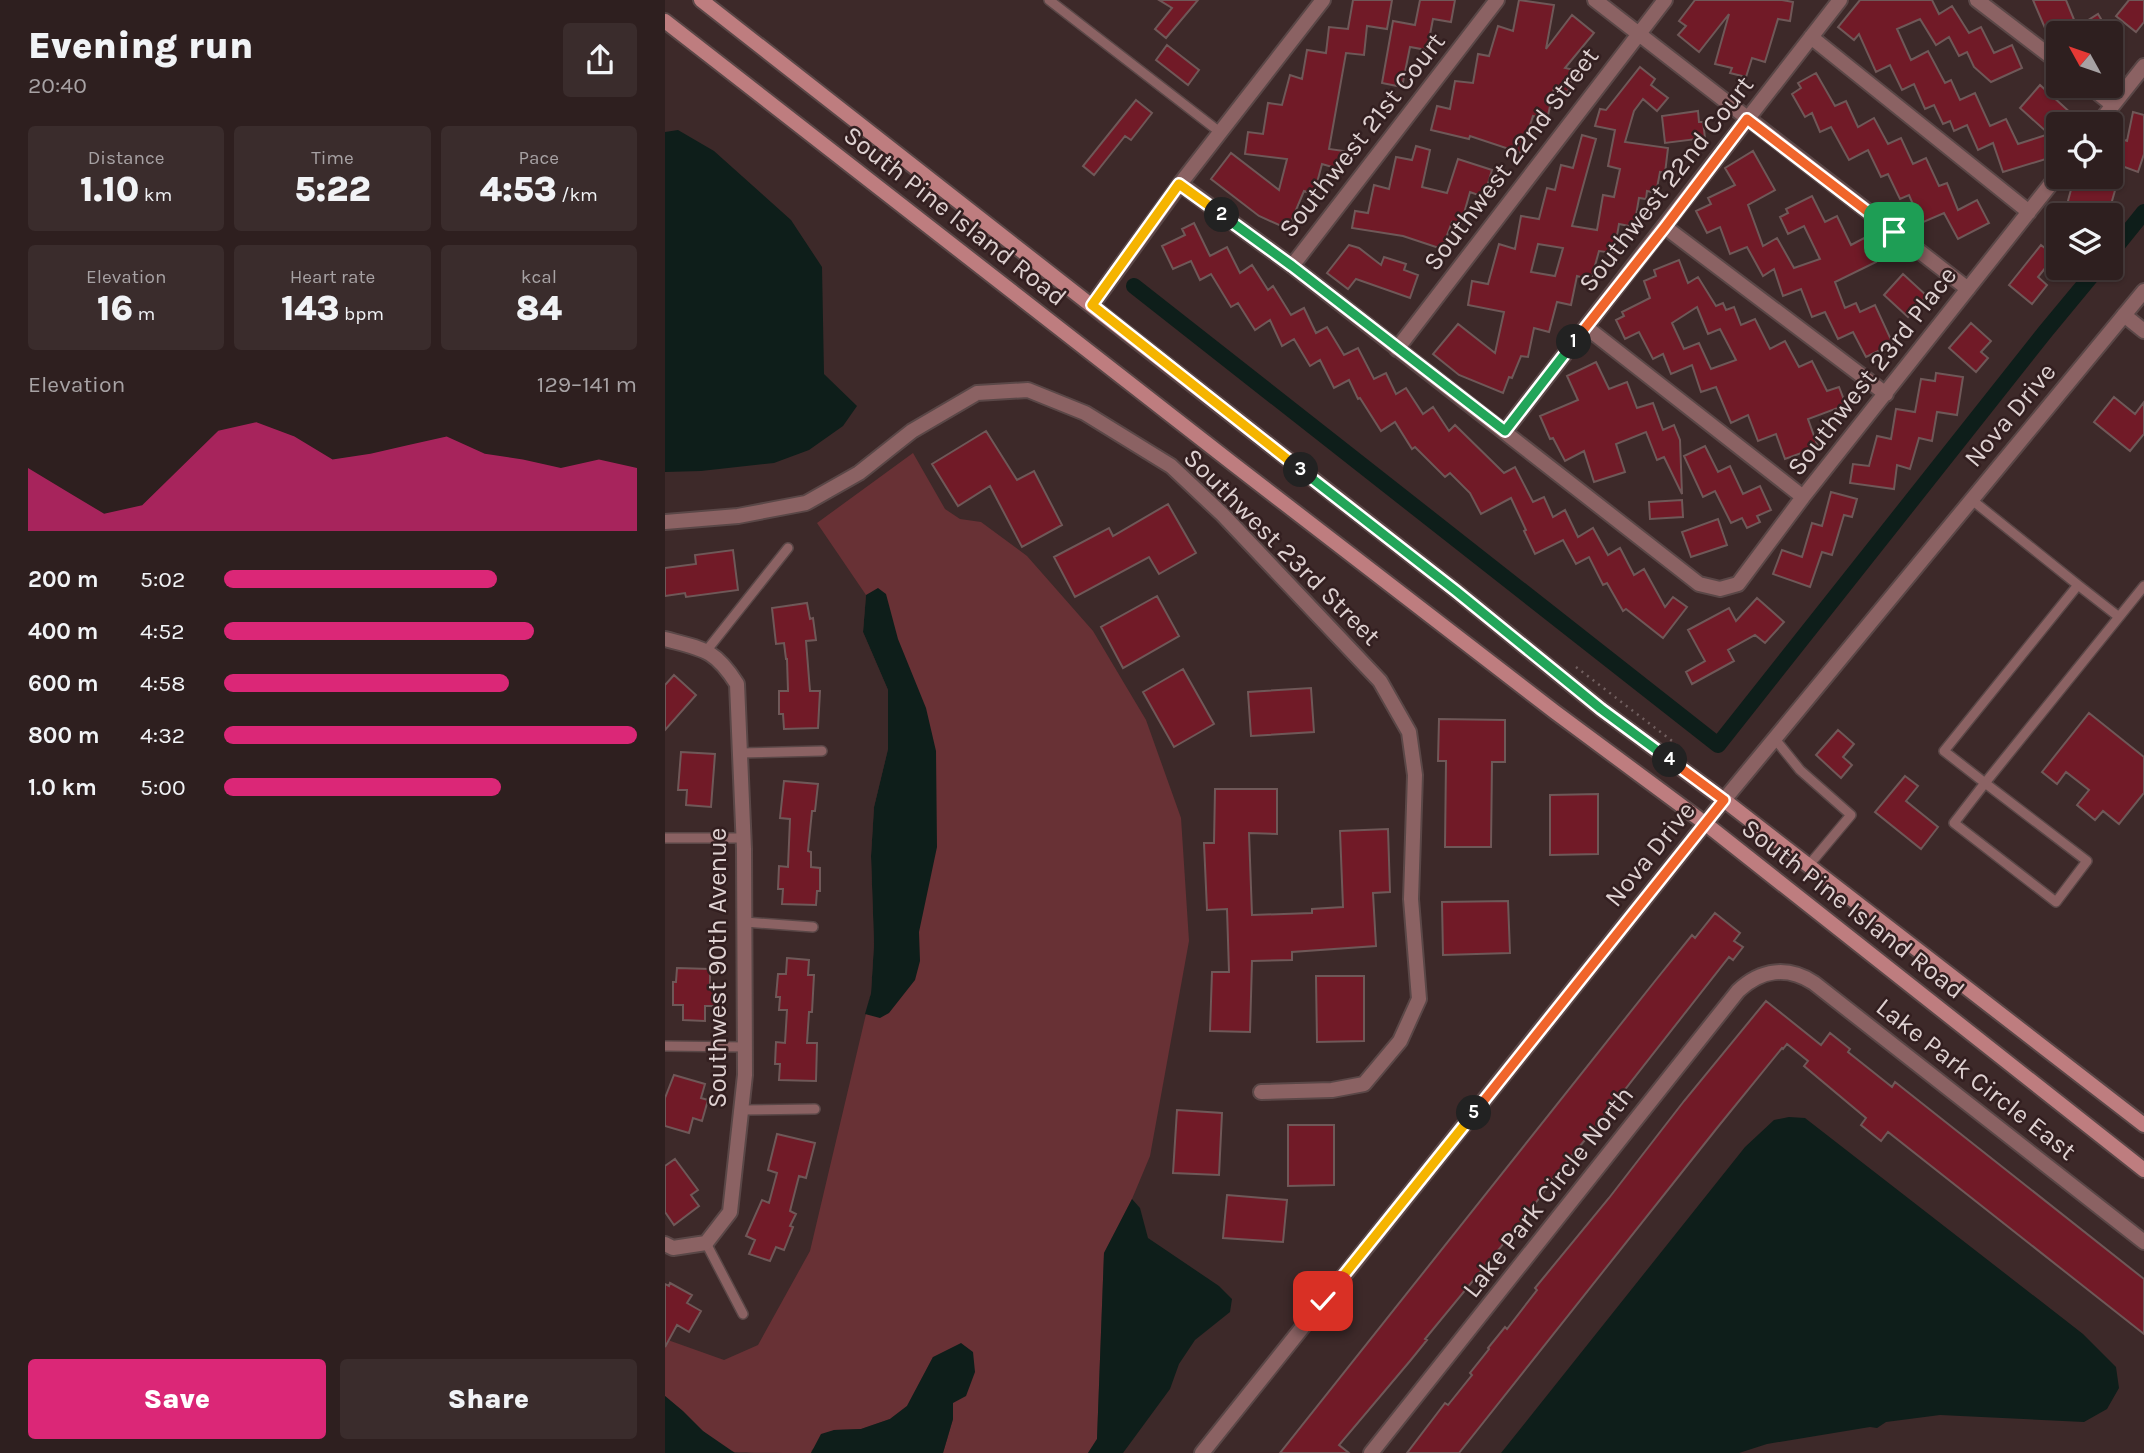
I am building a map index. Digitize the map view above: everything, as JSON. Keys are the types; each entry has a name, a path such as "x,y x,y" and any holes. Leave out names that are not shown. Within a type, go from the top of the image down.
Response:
{"main road":[{"name":"South Pine Island Road","path":"701,0 1456,591 1601,709 1809,865 2144,1125"},
{"name":"South Pine Island Road","path":"665,21 1232,463 1555,712 1706,824 2144,1170"}],"street":[{"path":"1092,305 1179,184 1324,0"},
{"name":"Southwest 21st Court","path":"1292,266 1497,0"},
{"path":"1595,0 1968,289"},
{"name":"Southwest 22nd Street","path":"1397,349 1665,0"},
{"name":"Southwest 22nd Court","path":"1505,431 1840,0"},
{"path":"1977,0 2046,53"},
{"path":"1811,37 2029,212"},
{"path":"2107,112 2144,66"},
{"path":"2104,98 2113,105"},
{"path":"1179,184 1292,266 1505,431"},
{"name":"Southwest 23rd Place","path":"1505,431 1699,584 1720,589 1738,584 1803,497 2047,189"},
{"path":"1665,227 1886,394"},
{"name":"Nova Drive","path":"1202,1453 1724,800 2144,291"},
{"path":"2124,315 2144,331"},
{"path":"1586,327 1803,497"},
{"name":"Southwest 23rd Street","path":"665,522 738,516 806,503 859,473 912,431 977,393 1028,390 1085,413 1165,462 1214,507 1380,681 1409,732 1415,775 1411,899 1419,999 1400,1041 1364,1084 1332,1090 1261,1092"},
{"path":"665,639 707,650"},
{"name":"Southwest 90th Avenue","path":"706,1243 730,1212 745,1075 744,838 737,684 726,667 707,650"},
{"name":"Lake Park Circle East","path":"1771,972 1796,973 1814,983 2144,1242"},
{"name":"Lake Park Circle North","path":"1371,1453 1738,991 1758,976 1771,972"},
{"path":"665,1244 673,1248 706,1243"}],"lane":[{"path":"1049,0 1221,133"},
{"path":"1972,500 2119,617"},
{"path":"707,650 787,548"},
{"path":"2078,585 1944,751 1985,783 2087,861 2056,902 1954,823 1985,783 2144,586"},
{"path":"1775,739 1800,771 1851,815 1809,865"},
{"path":"740,752 822,751"},
{"path":"665,838 744,838"},
{"path":"745,922 813,927"},
{"path":"665,1046 745,1046"},
{"path":"741,1110 814,1109"},
{"path":"706,1243 743,1314"}],"shaded area":[{"path":"913,453 945,509 960,519 981,522 1027,556 1093,631 1146,720 1181,818 1189,941 1150,1156 1132,1199 1104,1253 1097,1439 1088,1453 943,1453 953,1419 953,1403 933,1357 907,1406 890,1419 861,1429 834,1430 811,1453 734,1452 707,1435 665,1396 665,1339 724,1360 758,1345 810,1251 871,993 874,944 871,856 874,807 888,749 888,690 863,632 866,595 817,523"}],"water":[{"path":"678,130 714,151 791,220 822,267 824,374 857,406 843,426 809,450 774,463 665,472 665,132"},
{"path":"878,588 886,594 898,639 926,708 936,751 937,847 919,932 920,961 915,980 889,1013 880,1018 865,1014 871,993 874,944 871,856 874,807 888,749 888,690 863,632 866,595"},
{"path":"1805,1118 2083,1334 2116,1367 2119,1388 2107,1409 2084,1422 1940,1415 1886,1422 1877,1428 1767,1444 1739,1453 1501,1453 1745,1147 1774,1120"},
{"path":"1132,1199 1140,1208 1148,1238 1219,1286 1232,1299 1230,1312 1195,1340 1179,1364 1170,1389 1123,1453 1088,1453 1097,1439 1104,1253"},
{"path":"961,1343 973,1352 975,1372 966,1396 953,1403 953,1419 943,1453 811,1453 821,1434 834,1430 861,1429 890,1419 907,1406 933,1357"},
{"path":"665,1396 703,1431 735,1453 665,1453"}],"building":[{"path":"1159,0 1198,0 1166,38 1155,29 1172,8"},
{"path":"1353,0 1392,0 1387,29 1367,26 1364,55 1346,53 1329,149 1344,151 1339,169 1322,164 1314,194 1304,191 1288,229 1259,216 1211,179 1231,153 1279,190 1287,159 1245,154 1248,132 1263,134 1268,103 1282,105 1290,75 1302,79 1307,50 1326,53 1329,27 1348,29"},
{"path":"1420,0 1455,0 1451,22 1433,19 1427,50 1410,47 1402,87 1382,83 1393,21 1415,25"},
{"path":"1519,0 1554,5 1546,49 1572,15 1594,33 1565,68 1574,70 1568,92 1554,88 1547,120 1533,116 1521,153 1470,136 1469,139 1431,130 1437,106 1450,109 1455,81 1473,83 1478,54 1489,56 1498,26 1513,31"},
{"path":"1695,0 1793,2 1790,21 1778,19 1765,62 1752,58 1746,77 1730,73 1732,68 1715,64 1729,14 1699,52 1678,35 1686,26 1679,21"},
{"path":"1860,0 1932,0 1939,14 1952,6 1969,33 1981,27 1994,53 2012,45 2022,68 1991,82 1974,67 1967,52 1959,56 1949,37 1936,45 1920,19 1897,29 1911,60 1928,51 1945,83 1951,80 1960,100 1975,93 1990,126 2006,119 2018,144 2046,135 2046,159 2003,172 1993,143 1978,150 1967,125 1954,131 1950,121 1943,124 1934,105 1925,109 1914,84 1902,90 1890,65 1876,72 1859,34 1854,40 1838,27"},
{"path":"2033,0 2066,0 2075,21 2046,21 2046,30"},
{"path":"2129,0 2144,0 2144,22 2136,32 2116,16"},
{"path":"2098,14 2102,21 2087,21"},
{"path":"1167,45 1199,70 1188,85 1156,60"},
{"path":"1640,67 1655,79 1651,85 1668,98 1657,111 1643,99 1634,111 1625,142 1668,148 1665,173 1660,172 1656,193 1647,191 1646,199 1639,198 1634,227 1619,224 1614,253 1599,251 1591,280 1577,276 1571,305 1557,302 1549,332 1534,328 1528,357 1521,356 1503,393 1459,375 1433,354 1458,324 1495,353 1504,312 1468,305 1472,281 1488,284 1499,244 1515,249 1521,216 1539,219 1547,188 1555,190 1561,165 1573,168 1582,135 1596,139 1572,226 1597,230 1603,195 1614,197 1620,169 1608,166 1615,130 1595,126 1600,109 1606,110","holes":["1538,244 1563,248 1555,276 1531,272"]},
{"path":"1816,73 1835,106 1846,101 1858,127 1874,118 1888,144 1901,138 1913,164 1926,158 1939,186 1947,183 1958,210 1977,200 1989,223 1958,239 1944,213 1921,223 1909,195 1900,199 1888,174 1881,177 1868,150 1849,160 1831,127 1820,132 1812,113 1805,117 1792,94 1801,88 1798,83"},
{"path":"2040,85 2046,90 2046,98 2054,98 2070,112 2046,112 2046,131 2020,108"},
{"path":"1136,100 1152,113 1131,140 1125,136 1094,175 1083,166"},
{"path":"1698,111 1705,138 1665,143 1662,116"},
{"path":"2133,112 2144,115 2144,154 2138,172 2123,166 2123,140 2127,141"},
{"path":"1416,146 1430,150 1422,187 1447,193 1458,159 1492,170 1484,197 1470,192 1461,224 1452,222 1442,249 1403,236 1352,228 1355,211 1368,213 1374,185 1389,189 1396,157 1412,160"},
{"path":"1753,151 1775,190 1748,205 1763,246 1777,238 1794,268 1820,259 1804,226 1788,234 1780,217 1788,213 1786,209 1812,196 1825,222 1837,216 1851,245 1864,238 1876,262 1835,282 1845,308 1856,303 1860,312 1875,305 1893,344 1866,357 1853,332 1838,339 1825,312 1812,317 1801,289 1783,296 1774,269 1763,276 1747,247 1730,254 1720,227 1707,233 1696,211 1711,204 1708,198 1735,185 1725,168"},
{"path":"2071,189 2115,189 2111,203 2067,203"},
{"path":"1194,223 1210,256 1227,247 1240,273 1252,265 1268,290 1273,286 1291,315 1304,308 1316,333 1327,327 1344,355 1358,348 1374,379 1386,373 1396,394 1406,388 1423,414 1433,407 1449,431 1455,425 1504,473 1515,467 1533,502 1544,497 1553,517 1565,510 1578,537 1593,528 1608,555 1620,548 1634,575 1644,569 1665,607 1673,597 1687,607 1663,638 1626,609 1623,611 1607,583 1603,585 1589,557 1576,564 1563,540 1535,554 1511,498 1481,514 1470,493 1450,473 1445,477 1415,447 1412,449 1395,422 1381,431 1360,398 1358,399 1349,380 1334,388 1320,360 1310,366 1294,339 1282,346 1270,320 1255,330 1238,303 1231,307 1211,274 1200,280 1191,261 1173,269 1162,246 1185,235 1182,229"},
{"path":"1349,245 1359,248 1381,265 1384,257 1406,264 1404,270 1418,275 1410,298 1356,279 1348,289 1327,273"},
{"path":"2041,245 2046,249 2046,267 2038,277 2047,285 2032,304 2009,285"},
{"path":"1679,260 1688,283 1698,277 1716,306 1723,303 1726,310 1734,307 1741,325 1755,319 1770,349 1785,341 1799,367 1812,361 1827,391 1839,387 1846,405 1808,419 1818,447 1785,459 1776,434 1758,441 1748,415 1731,423 1716,387 1701,392 1692,365 1671,374 1663,354 1653,359 1639,332 1625,339 1616,320 1624,316 1622,312 1650,298 1644,281 1656,276 1654,270","holes":["1697,307 1708,334 1720,329 1736,360 1711,369 1699,343 1684,349 1672,323"]},
{"path":"1903,274 1927,296 1908,317 1884,295"},
{"path":"1971,323 1991,341 1981,352 1988,358 1976,372 1949,348"},
{"path":"1596,362 1609,389 1627,382 1637,408 1653,403 1663,430 1674,425 1680,440 1682,494 1664,457 1657,460 1646,432 1616,444 1625,472 1594,482 1584,451 1565,461 1553,438 1550,439 1540,416 1578,400 1567,376"},
{"path":"1936,373 1963,377 1957,415 1937,412 1932,441 1919,438 1910,469 1897,465 1894,489 1850,483 1853,464 1869,466 1877,436 1891,439 1896,409 1915,412 1921,379 1935,381"},
{"path":"2114,397 2135,414 2144,402 2144,434 2130,451 2094,422"},
{"path":"986,431 1017,480 1034,471 1062,525 1022,547 990,486 958,506 932,464"},
{"path":"1705,446 1718,472 1730,466 1743,494 1760,486 1771,510 1757,516 1760,522 1747,528 1742,518 1731,523 1715,491 1703,497 1684,456"},
{"path":"1831,492 1857,499 1852,517 1844,515 1832,555 1822,552 1810,587 1773,574 1782,550 1802,557 1812,523 1822,526"},
{"path":"1682,500 1683,517 1650,519 1649,502"},
{"path":"1168,504 1196,553 1159,574 1149,557 1075,597 1054,557 1109,528 1113,536"},
{"path":"1718,519 1727,545 1691,557 1682,532"},
{"path":"733,550 738,590 686,597 685,593 665,596 665,568 696,564 695,555"},
{"path":"1157,596 1179,636 1123,668 1101,627"},
{"path":"1757,598 1784,622 1765,643 1755,635 1728,650 1734,661 1692,684 1686,672 1705,661 1688,630 1729,608 1736,621"},
{"path":"807,603 810,619 813,618 816,640 806,641 810,691 820,691 818,728 784,729 783,714 779,714 779,691 788,691 787,659 784,643 776,644 772,608"},
{"path":"1183,669 1214,724 1174,747 1143,692"},
{"path":"674,675 696,695 665,730 665,685"},
{"path":"1311,688 1314,732 1251,736 1248,692"},
{"path":"2089,713 2144,757 2144,793 2119,824 2103,811 2095,820 2077,805 2089,790 2066,772 2057,784 2042,772"},
{"path":"1439,719 1505,720 1505,762 1492,762 1491,847 1445,847 1446,761 1438,761"},
{"path":"1838,730 1854,744 1843,757 1852,765 1841,778 1816,755"},
{"path":"681,752 715,754 711,807 686,805 687,790 678,790"},
{"path":"1905,776 1918,786 1906,801 1938,827 1921,849 1875,812"},
{"path":"784,781 818,784 808,851 811,852 811,867 820,868 820,891 817,891 816,905 782,904 783,889 778,889 779,866 788,867 790,819 780,818"},
{"path":"1215,789 1277,789 1277,834 1249,833 1252,915 1312,913 1312,909 1343,907 1340,831 1388,829 1390,892 1373,893 1376,946 1292,952 1292,960 1252,961 1250,1032 1210,1031 1212,972 1229,972 1227,909 1207,910 1204,843 1214,843"},
{"path":"1598,794 1598,854 1550,855 1550,795"},
{"path":"1508,901 1510,953 1443,955 1442,902"},
{"path":"1715,913 1740,933 1734,941 1743,947 1733,960 1729,957 1527,1215 1339,1445 1349,1453 1280,1453 1692,935 1695,938"},
{"path":"787,958 809,960 808,975 814,975 807,1043 817,1043 816,1081 779,1080 780,1064 775,1064 776,1042 785,1043 787,1010 779,1010 780,997 776,997 778,974 786,974"},
{"path":"677,968 710,969 710,984 715,984 715,1006 705,1006 705,1021 683,1020 683,1005 673,1005 673,982 676,982"},
{"path":"1316,976 1364,976 1364,1041 1317,1042"},
{"path":"1766,1001 1821,1045 1830,1033 1850,1049 1848,1052 1892,1087 1895,1082 2144,1279 2144,1334 1888,1132 1881,1141 1861,1125 1866,1118 1804,1066 1808,1061 1787,1044 1459,1453 1407,1453 1445,1403 1448,1405 1472,1375 1470,1373 1488,1348 1505,1327 1507,1329 1537,1290 1535,1288"},
{"path":"674,1075 705,1084 701,1098 708,1100 702,1121 693,1118 689,1133 665,1126 665,1098"},
{"path":"1177,1110 1222,1113 1219,1175 1173,1173"},
{"path":"1288,1125 1334,1125 1334,1185 1288,1186"},
{"path":"777,1134 815,1143 806,1178 799,1176 790,1211 796,1214 790,1226 793,1227 784,1250 776,1247 770,1261 749,1254 755,1240 746,1236 762,1200 769,1203 777,1173 768,1170"},
{"path":"675,1159 698,1190 691,1195 699,1206 674,1225 665,1212 665,1166"},
{"path":"1227,1195 1287,1200 1283,1242 1223,1238"},
{"path":"670,1283 692,1295 687,1303 701,1311 689,1332 677,1325 665,1347 665,1284 669,1286"}],"waterway":[{"path":"2123,238 2144,212"},
{"path":"1134,286 1718,745 2088,280"}],"route":[{"path":"1323,1301 1724,800 1601,709 1456,591 1092,305 1179,184 1292,266 1505,431 1747,119 1894,232"}]}
